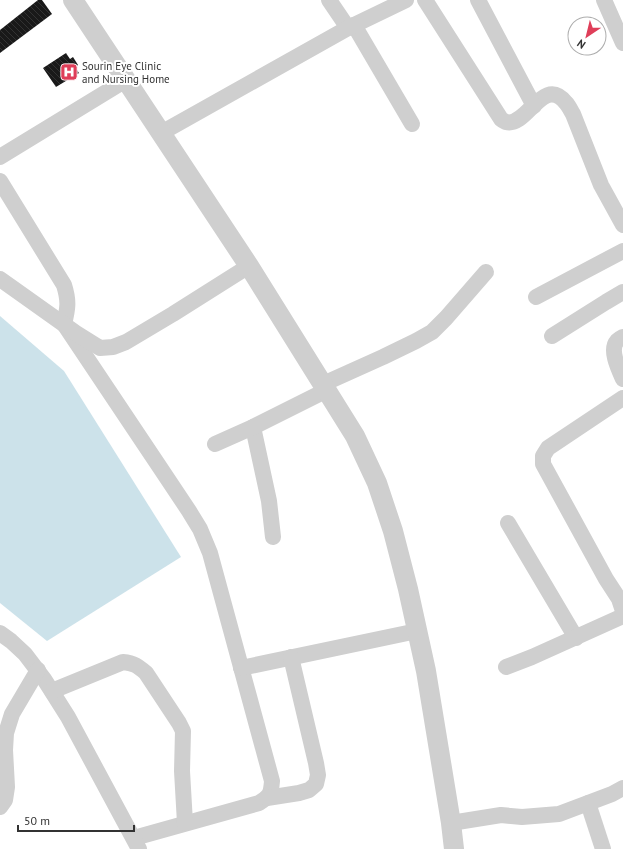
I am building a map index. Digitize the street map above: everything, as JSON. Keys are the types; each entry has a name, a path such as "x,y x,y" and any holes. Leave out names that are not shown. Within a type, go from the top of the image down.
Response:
{"street":[{"path":"73,0 249,266 355,436 377,483 408,589 426,671 454,849"},
{"path":"329,0 351,27 412,124"},
{"path":"161,133 351,27 406,0"},
{"path":"425,0 501,119 507,122 514,121 522,117 541,99 550,95 558,96 567,103 573,114 601,185 623,225"},
{"path":"478,0 534,106"},
{"path":"604,0 623,43"},
{"path":"0,157 126,80"},
{"path":"0,181 64,285 68,296 68,309 64,324 200,529 210,553 272,781 271,791 267,798"},
{"path":"536,297 623,251"},
{"path":"0,279 76,333 100,348 113,347 126,342 249,266"},
{"path":"215,444 253,427 325,387 432,332 486,272"},
{"path":"552,336 623,292"},
{"path":"623,337 616,341 614,356 623,379"},
{"path":"623,398 548,448 543,456 543,464 606,579 619,599 623,611"},
{"path":"253,427 269,502 273,537"},
{"path":"508,523 576,638"},
{"path":"506,667 532,658 623,616"},
{"path":"241,668 417,631"},
{"path":"0,633 25,654 52,691 68,717 137,844 186,824 259,803 267,798 309,790 316,784 318,775 316,762 291,657"},
{"path":"52,691 123,662 132,663 140,667 146,673 183,731 182,771 186,824"},
{"path":"0,807 5,800 7,787 3,737 6,733 12,714 38,670"},
{"path":"451,823 501,815 522,817 559,814 612,794 623,788"},
{"path":"588,803 604,849"}],"water":[{"path":"0,316 64,371 181,557 47,641 0,603"}],"building":[{"path":"38,0 42,0 52,14 0,53 0,30"},
{"path":"66,53 70,59 73,57 78,65 75,67 79,73 56,87 43,68"}],"place":[{"name":"Sourin Eye Clinic and Nursing Home","path":"69,72"}]}
